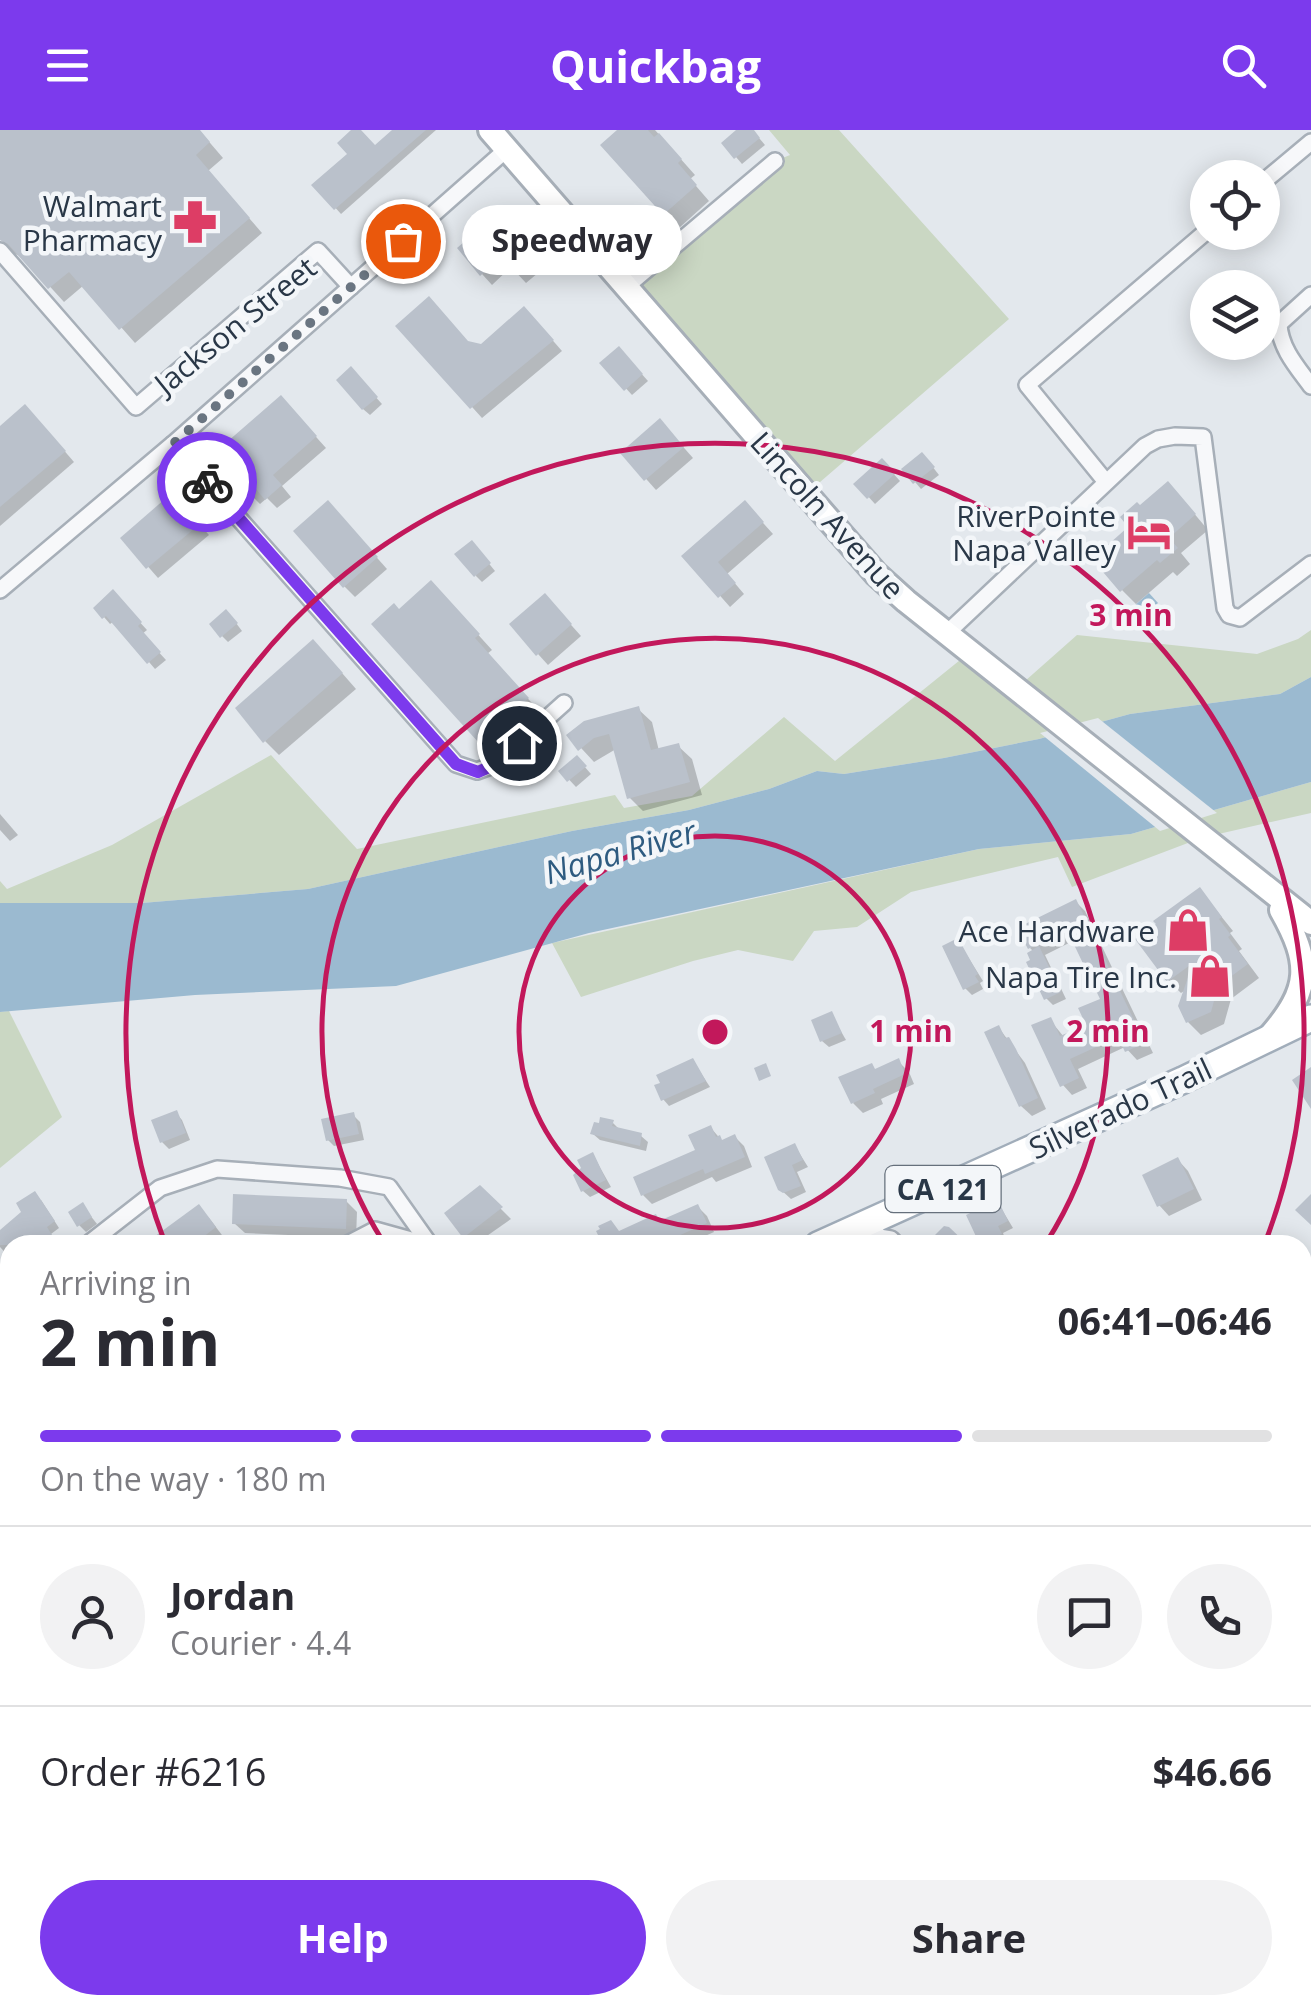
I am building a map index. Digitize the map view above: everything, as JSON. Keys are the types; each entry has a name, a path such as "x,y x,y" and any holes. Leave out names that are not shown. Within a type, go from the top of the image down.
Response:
{"main road":[{"name":"Lincoln Avenue","path":"490,130 848,544 906,601 1311,923"},
{"path":"1256,880 1288,918 1310,966 1310,979 1299,1003 1267,1040"},
{"name":"Silverado Trail","path":"876,1235 1311,1018"}],"street":[{"path":"1280,168 1311,142"},
{"path":"0,590 173,444 506,149"},
{"path":"627,286 774,161"},
{"path":"1106,482 1027,385 1190,245"},
{"name":"Jackson Street","path":"0,251 136,407 318,251 351,287"},
{"path":"1311,295 1279,324 1279,336 1286,351 1311,386"},
{"path":"947,633 1158,438 1204,436 1229,615 1240,618 1311,564"},
{"path":"173,444 456,764 478,772 496,764 564,702"},
{"path":"101,1235 160,1188 217,1169 340,1178 389,1187 423,1235"},
{"path":"365,1235 375,1230 393,1235"}],"green space":[{"path":"769,130 839,130 1009,319 805,495 627,286 775,161 790,155"},
{"path":"1311,630 1311,677 1280,694 1130,714 1039,739 944,758 844,774 817,771 769,789 689,810 572,831 308,889 142,903 0,903 0,881 7,889 112,845 271,755 357,849 615,795 624,808 692,796 784,717 835,761 970,652 1016,689 1077,635 1257,654"},
{"path":"1311,782 1311,813 1201,838 1072,887 1058,857 911,892 857,927 814,931 793,961 738,950 581,997 552,943 979,849 1131,834"},
{"path":"9,1011 62,1117 0,1168 0,1012"}],"water":[{"path":"1149,593 1158,603 1127,630 1118,620"},
{"name":"Napa River","path":"1311,677 1311,782 1131,834 979,849 589,933 396,986 195,995 0,1012 0,903 142,903 308,889 572,831 689,810 769,789 817,771 844,774 944,758 1039,739 1130,714 1280,694"}],"pier":[{"path":"1098,718 1217,813 1160,831 1040,733"}],"building":[{"path":"0,130 200,130 210,142 196,155 250,218 119,330 69,272 48,289 0,240"},
{"path":"351,130 361,130 375,145 392,130 426,130 334,210 311,185 347,154 337,143"},
{"path":"617,130 648,130 654,137 659,133 682,159 678,163 697,185 663,215 600,145"},
{"path":"736,130 754,130 760,138 734,159 721,143"},
{"path":"495,215 500,236 512,216 542,251 514,275 500,258 480,276 457,248"},
{"path":"429,296 468,341 481,344 524,306 554,340 470,409 395,326"},
{"path":"619,346 643,374 624,391 599,363"},
{"path":"351,366 378,397 362,410 336,380"},
{"path":"281,395 317,436 273,475 282,485 265,500 256,489 248,496 212,455"},
{"path":"25,404 66,451 0,507 0,426"},
{"path":"660,418 684,447 644,481 620,453"},
{"path":"922,452 935,467 913,484 901,469"},
{"path":"882,458 896,473 867,499 853,484"},
{"name":"RiverPointe Napa Valley","path":"1168,481 1196,514 1169,538 1178,548 1160,563 1157,560 1120,592 1092,559 1128,527 1120,517"},
{"path":"173,492 200,524 146,569 120,538"},
{"path":"328,500 378,557 343,588 293,531"},
{"path":"745,500 764,522 718,562 736,583 718,598 681,556"},
{"path":"472,540 491,563 474,577 454,554"},
{"path":"431,580 480,634 475,638 529,698 479,743 371,624 394,603 399,609"},
{"path":"113,589 142,622 138,626 161,652 147,664 106,616 102,619 93,608"},
{"path":"545,593 572,624 536,656 509,624"},
{"path":"226,609 238,623 220,638 209,624"},
{"path":"313,639 343,673 263,743 235,708"},
{"path":"639,706 651,750 679,743 690,782 627,799 609,734 594,738 578,751 566,735 584,721"},
{"path":"577,755 587,766 567,782 558,771"},
{"name":"Ace Hardware","path":"1200,887 1248,964 1218,986 1211,1012 1186,1023 1178,1006 1193,963 1167,982 1135,939"},
{"path":"1076,899 1145,1043 1125,1052 1118,1037 1070,1059 1079,1078 1060,1087 1031,1025 1051,1017 1060,1036 1086,1025 1078,1008 1100,999 1067,930 1028,949 1017,928"},
{"path":"958,938 979,982 963,990 942,946"},
{"path":"1039,946 1061,992 1044,1000 1026,962 1030,960 1027,953"},
{"path":"832,1011 842,1033 820,1042 811,1020"},
{"path":"999,1025 1016,1049 1038,1098 1019,1107 984,1032"},
{"path":"693,1058 706,1081 661,1101 654,1085 660,1083 656,1075"},
{"path":"899,1058 905,1074 851,1104 838,1077 872,1063 875,1069"},
{"path":"766,1063 771,1076 759,1081 754,1068"},
{"path":"1311,1067 1311,1109 1292,1080"},
{"path":"177,1110 186,1133 160,1143 151,1120"},
{"path":"354,1112 359,1134 326,1141 321,1119"},
{"path":"600,1117 614,1120 612,1126 642,1133 640,1146 590,1134"},
{"path":"711,1125 716,1137 720,1135 722,1140 735,1134 745,1157 705,1174 703,1169 641,1196 633,1177 695,1150 688,1135"},
{"path":"795,1143 803,1160 792,1165 801,1186 783,1193 778,1190 764,1157"},
{"path":"593,1152 606,1180 581,1192 573,1175 581,1168 577,1160"},
{"path":"1178,1157 1194,1189 1157,1207 1142,1175"},
{"path":"480,1185 503,1207 467,1235 461,1235 444,1213"},
{"path":"35,1191 55,1221 47,1227 52,1235 0,1235 0,1230 21,1212 16,1203"},
{"path":"233,1194 347,1199 346,1229 232,1224"},
{"path":"1311,1194 1311,1225 1295,1210"},
{"path":"998,1200 1008,1221 998,1226 1000,1235 975,1235 966,1215"},
{"path":"83,1202 92,1217 77,1227 68,1212"},
{"path":"199,1204 216,1227 206,1235 157,1235"},
{"path":"698,1204 707,1223 680,1235 598,1235 596,1231 611,1220 619,1231 656,1214 659,1221"},
{"path":"944,1226 957,1235 935,1235"}],"way so far":[{"path":"207,482 173,444 403,241"}],"place":[{"name":"Walmart Pharmacy","path":"195,222"},
{"name":"Speedway","path":"403,241"},
{"name":"RiverPointe Napa Valley","path":"1149,532"},
{"name":"Ace Hardware","path":"1188,930"},
{"name":"Napa Tire Inc.","path":"1210,976"}],"route":[{"path":"207,482 456,764 478,772 496,764 519,743"}]}
